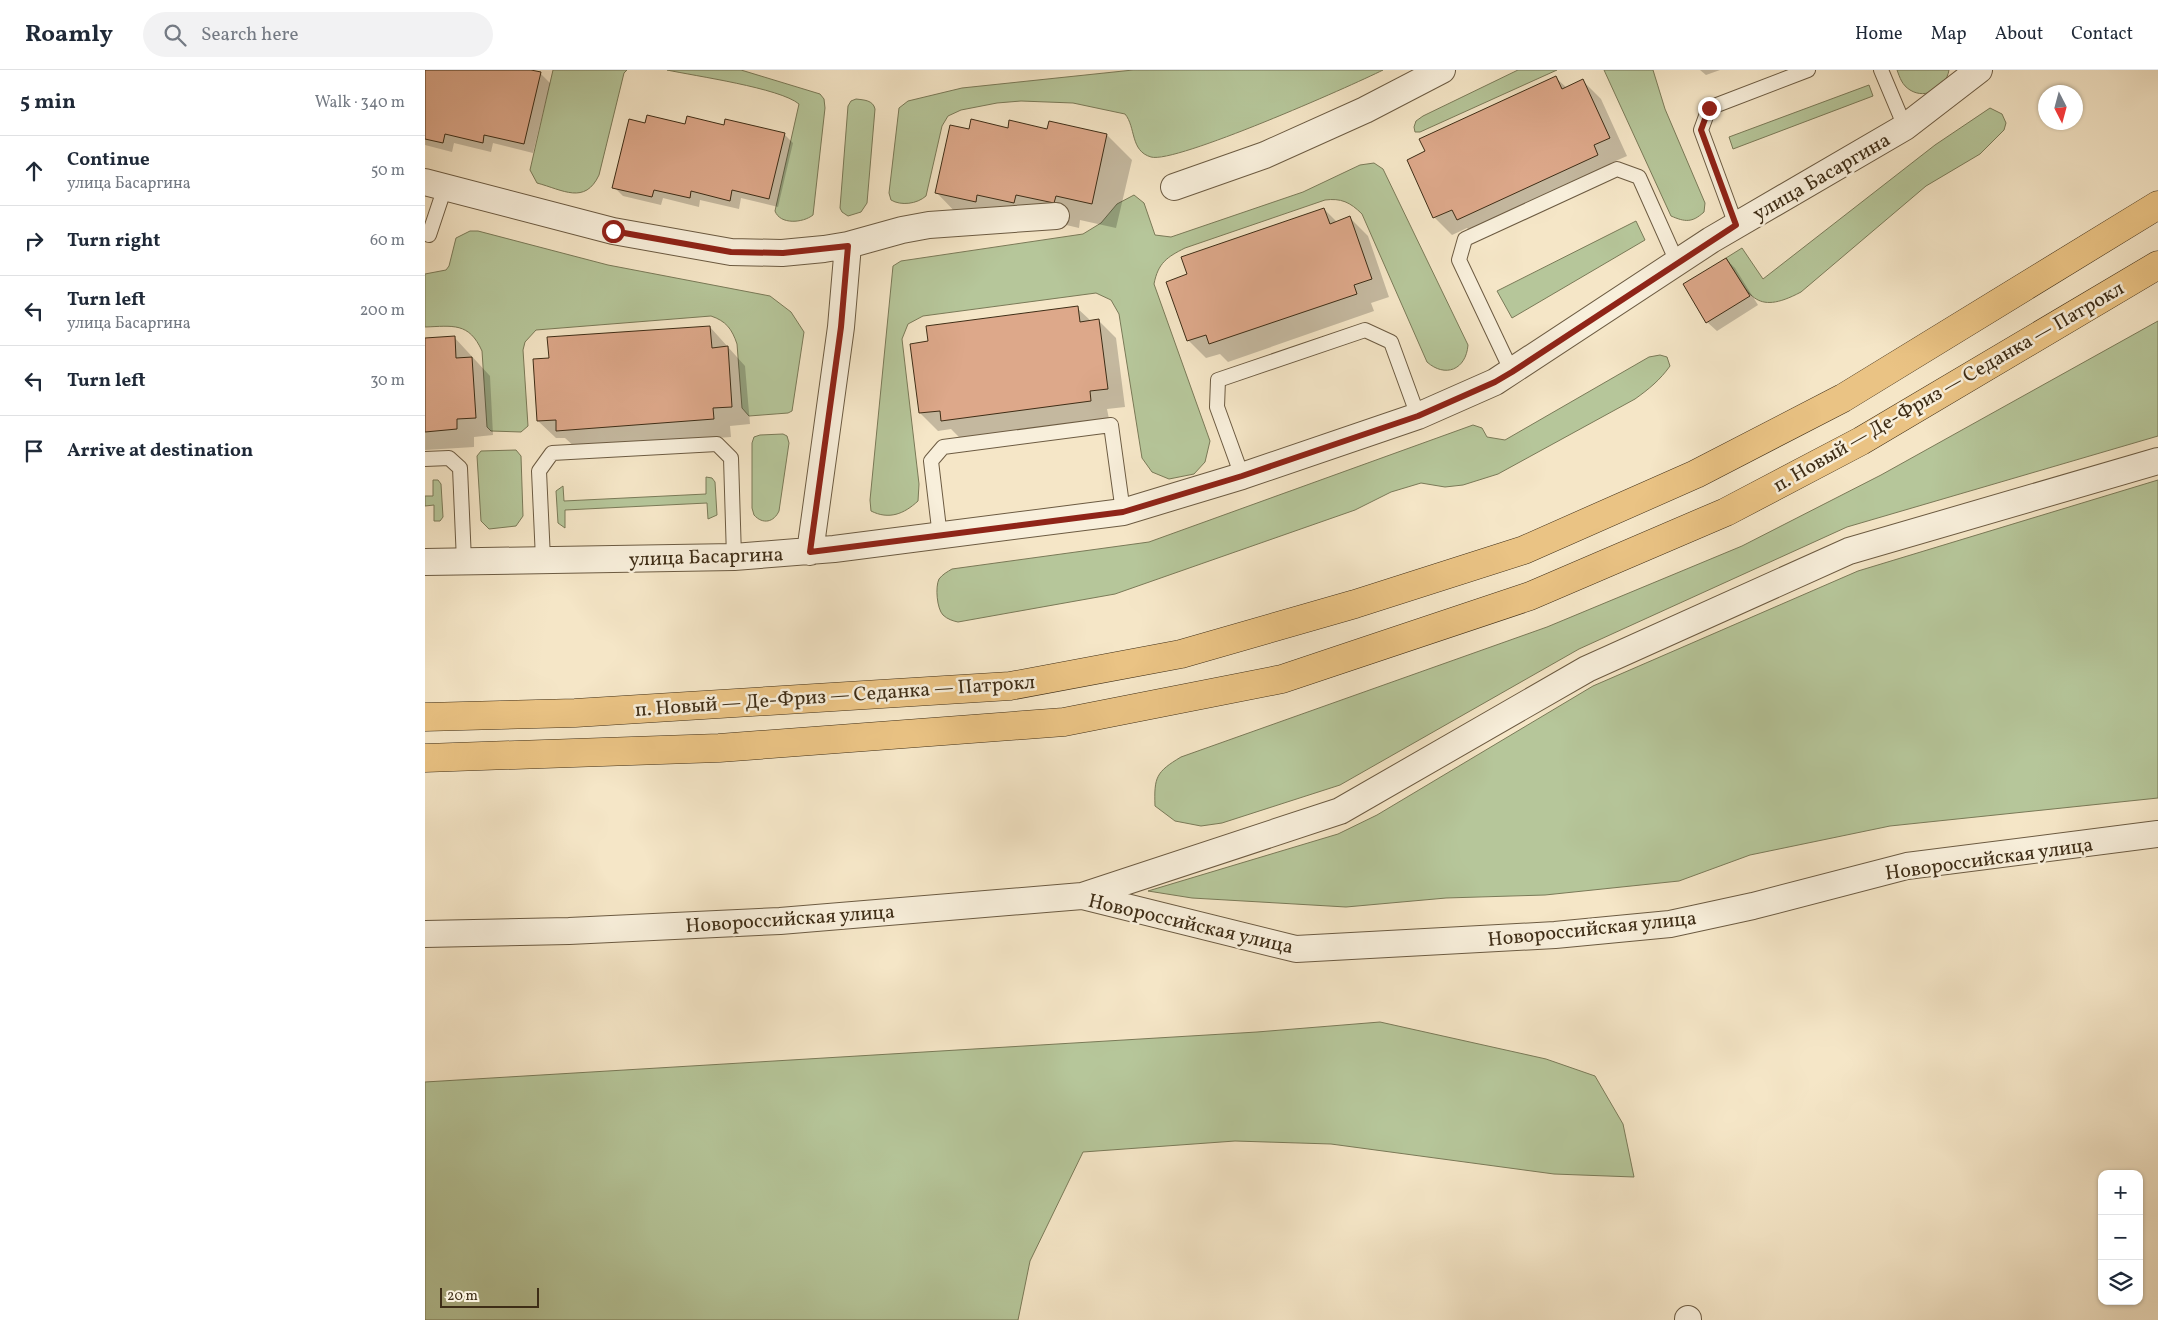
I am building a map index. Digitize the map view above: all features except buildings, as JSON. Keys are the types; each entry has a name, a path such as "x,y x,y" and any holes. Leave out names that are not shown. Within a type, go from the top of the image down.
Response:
{"highway":[{"name":"п. Новый — Де-Фриз — Седанка — Патрокл","path":"425,717 575,713 1010,686 1181,654 1355,604 1524,550 1696,474 1843,398 2158,205"},
{"name":"п. Новый — Де-Фриз — Седанка — Патрокл","path":"425,758 719,748 1064,722 1282,680 1530,596 1726,512 1861,441 2158,265"}],"street":[{"path":"1174,187 1265,155 1365,110 1442,70"},
{"name":"улица Басаргина","path":"425,562 734,556 810,552 1123,512 1242,476 1418,416 1495,382 1736,225 1905,127 1977,71"},
{"path":"435,185 613,231 731,252 783,253 848,246 902,230 929,225 1056,216"},
{"path":"810,552 841,327 848,246"},
{"path":"1082,896 1339,811 1587,669 1849,551 2158,461"},
{"name":"Новороссийская улица","path":"425,934 569,932 780,921 1082,896 1296,949 1545,936 1670,924 1753,906 1907,866 2158,834"}],"lane":[{"path":"1736,225 1701,130 1709,108 1808,70"},
{"path":"1881,70 1905,127"},
{"path":"1512,372 1459,260 1465,239 1617,169 1639,177 1677,262"},
{"path":"429,236 435,185"},
{"path":"1242,476 1217,407 1218,380 1346,336 1365,330 1391,342 1418,416"},
{"path":"940,536 931,461 943,447 1111,425 1123,512"},
{"path":"543,559 539,471 552,453 717,444 731,458 734,556"},
{"path":"425,459 449,458 460,468 464,561"}],"green space":[{"path":"553,70 627,70 624,73 599,175 587,190 580,193 564,191 537,183 530,170"},
{"path":"667,70 741,70 820,94 824,99 825,108 813,215 804,220 787,221 778,216 775,211 799,104 789,98 756,88"},
{"path":"1133,70 1383,70 1227,137 1167,156 1151,157 1140,150 1125,114 1073,103 1021,101 997,103 961,110 948,116 942,126 926,196 918,201 909,203 899,203 891,200 889,193 899,108 908,101 962,88"},
{"path":"1518,70 1557,70 1420,132 1415,132 1416,121 1423,116"},
{"path":"1604,70 1653,70 1665,109 1705,203 1704,212 1696,218 1684,220 1671,216"},
{"path":"1897,70 1949,70 1940,87 1929,93 1922,94 1907,88"},
{"path":"1869,85 1873,96 1733,149 1729,137"},
{"path":"856,99 870,102 875,109 867,203 861,212 848,216 840,208 848,106 851,101"},
{"path":"1990,108 2002,114 2006,123 2004,130 1980,154 1926,186 1801,292 1785,299 1763,302 1747,291 1726,258 1742,248 1763,279 1935,145"},
{"path":"1374,163 1383,169 1468,345 1466,354 1459,366 1453,369 1441,370 1427,362 1362,214 1345,202 1325,200 1185,248 1168,258 1158,271 1154,284 1210,441 1205,462 1194,474 1169,479 1152,472 1142,458 1119,314 1111,300 1096,293 923,316 908,324 902,339 919,484 918,501 896,514 884,515 871,511 870,500 893,266 901,261 1083,234 1101,223 1117,204 1134,195 1144,203 1155,235 1171,237 1303,192 1360,165"},
{"path":"1636,221 1645,240 1512,318 1497,291"},
{"path":"470,231 478,231 608,265 770,296 791,312 804,332 792,411 788,413 749,416 742,408 737,344 728,326 721,320 711,316 536,330 525,342 523,350 528,426 521,432 491,431 487,427 482,351 477,342 466,330 444,326 425,327 425,274 446,270 449,266 456,238"},
{"path":"2158,321 2158,436 1847,527 1579,649 1340,785 1222,823 1201,826 1175,821 1155,806 1155,788 1158,776 1166,767 1181,757 1547,627 1742,546 1881,475"},
{"path":"1660,355 1667,357 1670,366 1650,388 1635,399 1498,474 1463,485 1445,487 1421,483 1391,492 1355,510 1115,594 958,622 950,620 939,608 937,592 939,579 952,569 1149,542 1473,425 1482,428 1487,437 1505,440 1649,357"},
{"path":"783,434 787,436 789,443 779,511 774,518 765,521 754,515 752,508 752,443 754,437 760,435"},
{"path":"516,450 521,456 523,516 516,526 489,529 481,521 477,456 481,451"},
{"path":"706,477 712,478 715,482 717,515 708,519 707,503 565,510 565,528 558,523 556,491 563,486 564,501 706,494"},
{"path":"433,480 438,480 441,484 443,517 440,521 434,521 434,505 425,506 425,496 433,496"},
{"path":"2158,480 2158,798 1890,826 1750,855 1679,881 1545,895 1446,898 1346,907 1192,898 1148,891 1338,834 1377,815 1593,686 1858,571"},
{"path":"1380,1022 1546,1059 1595,1076 1623,1124 1634,1177 1554,1174 1331,1144 1235,1141 1083,1152 1030,1261 1018,1320 425,1320 425,1082 1257,1032"}],"route":[{"path":"613,231 731,252 783,253 848,246 841,327 810,552 1123,512 1242,476 1418,416 1495,382 1736,225 1701,130 1709,108"}]}
